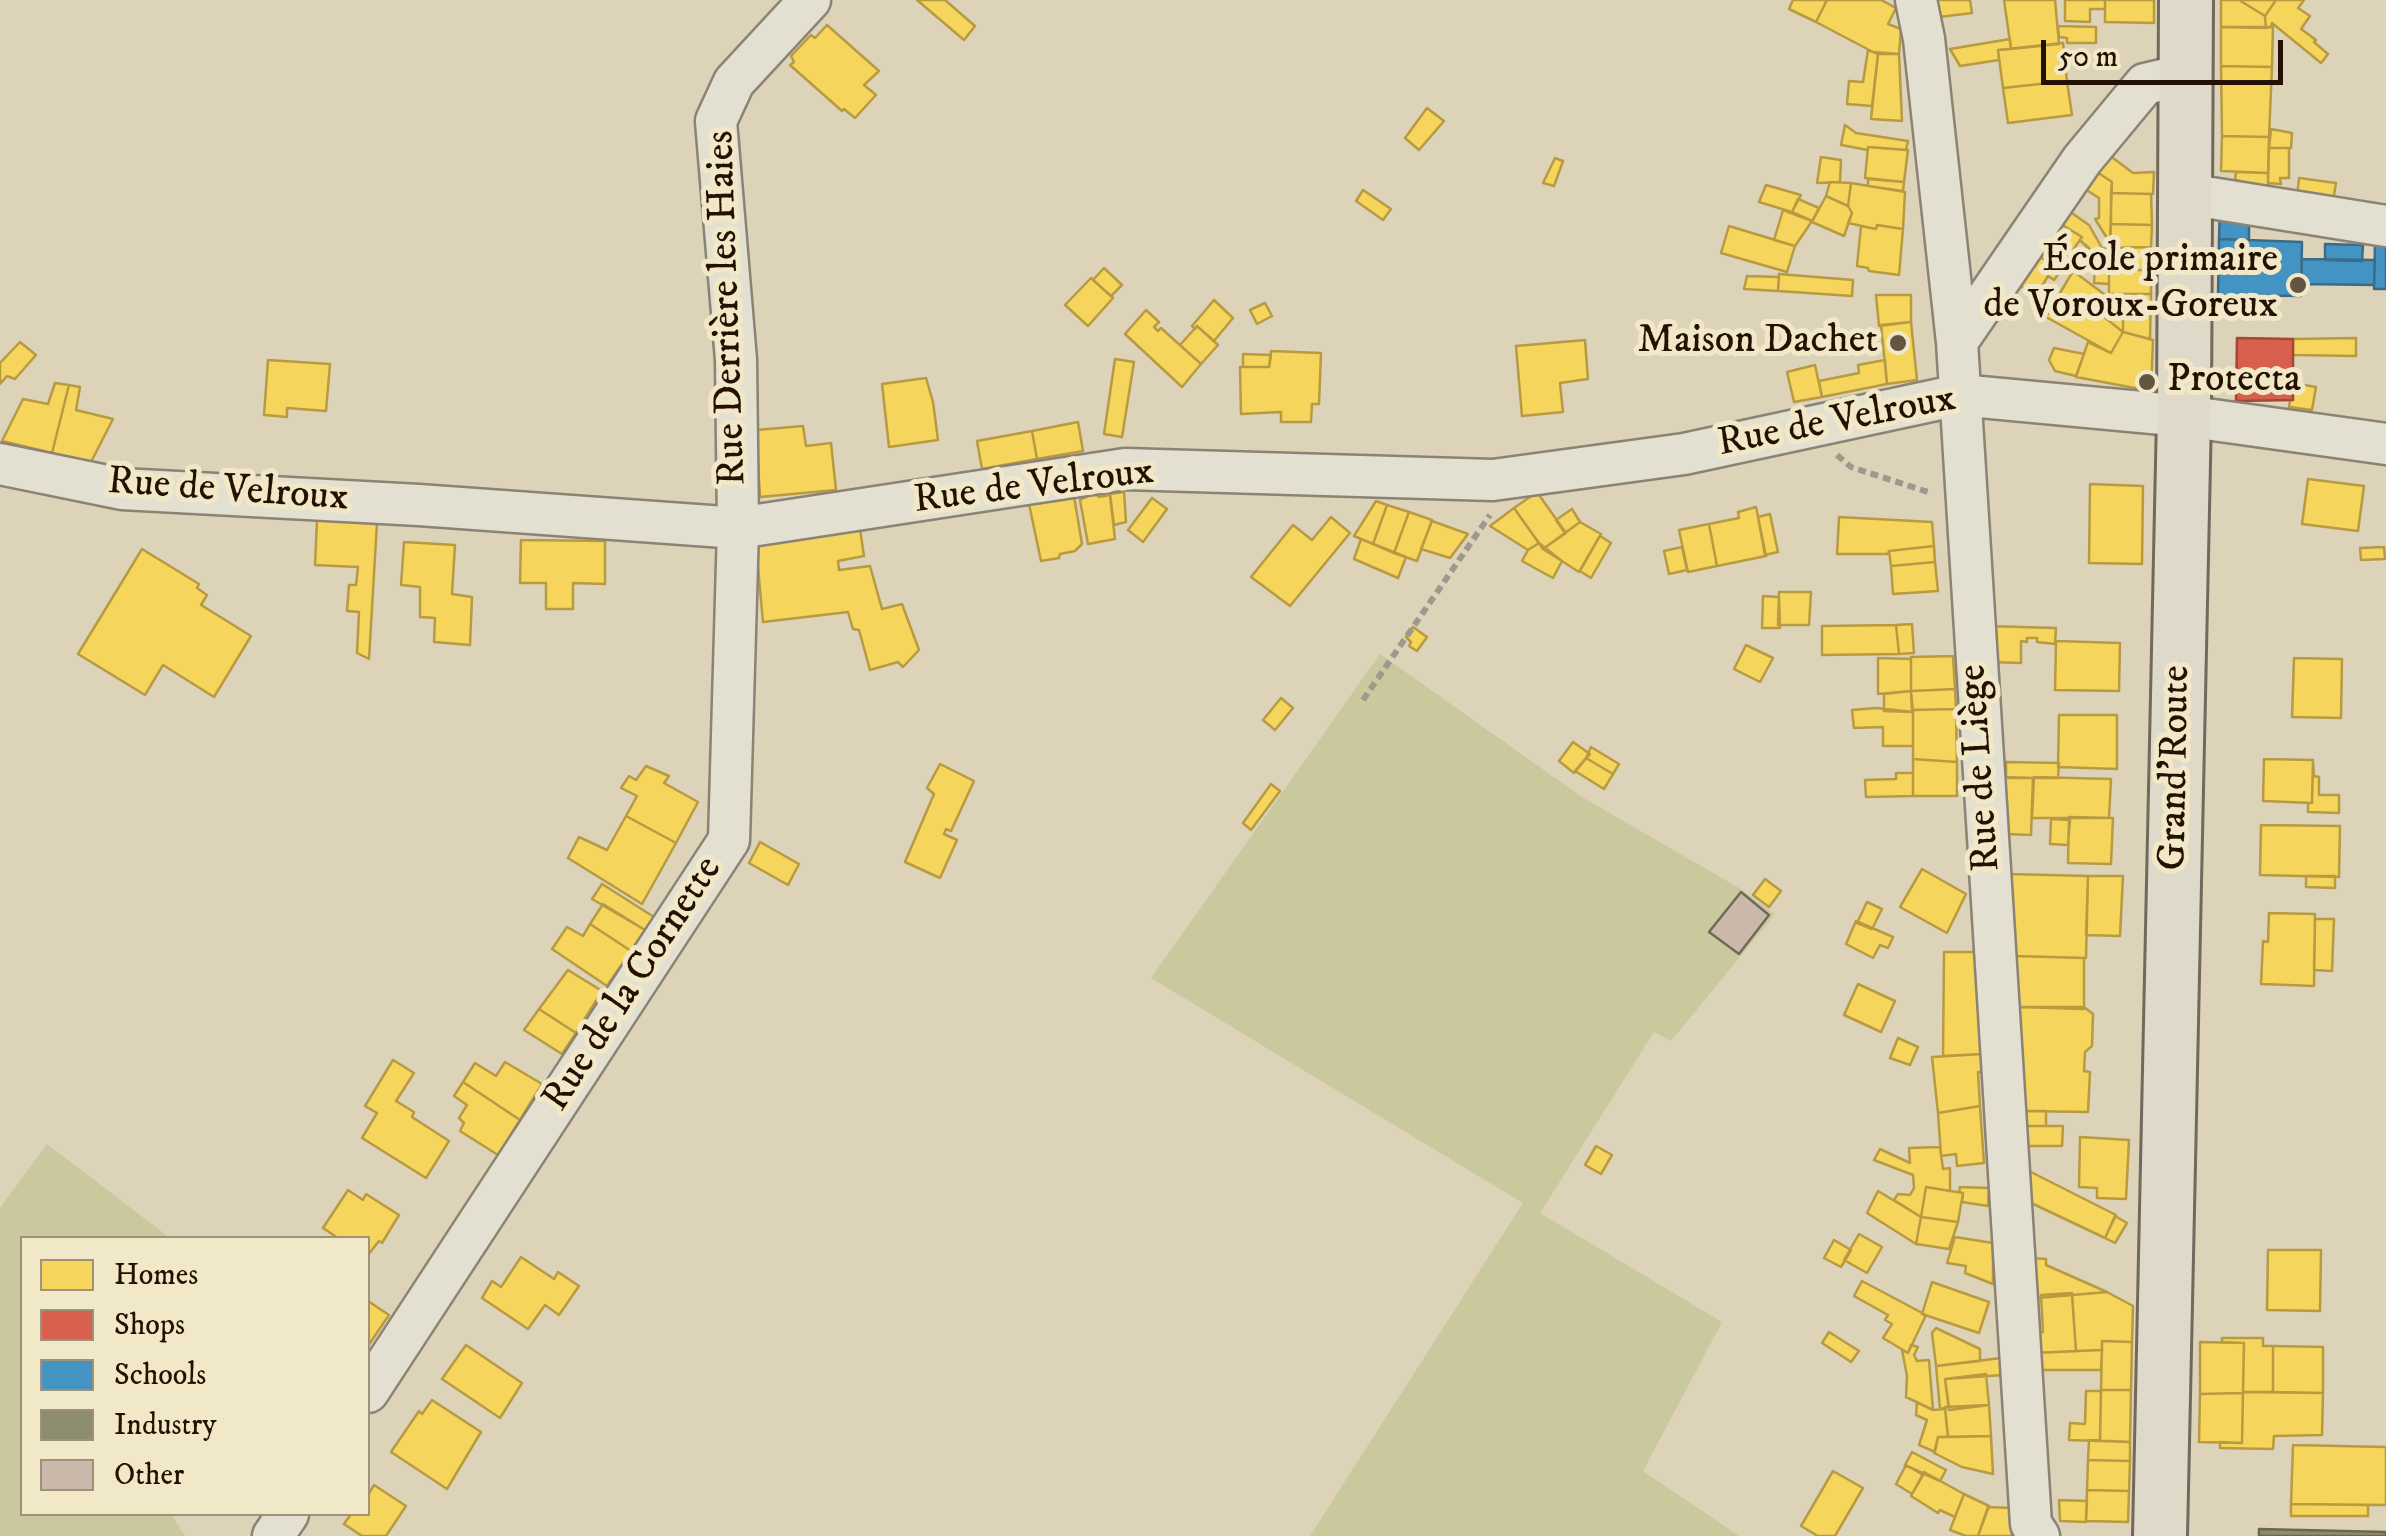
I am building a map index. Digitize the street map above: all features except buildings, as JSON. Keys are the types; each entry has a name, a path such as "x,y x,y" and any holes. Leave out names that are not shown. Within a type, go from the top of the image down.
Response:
{"main road":[{"name":"Grand'Route","path":"2160,1536 2184,416 2186,0"}],"street":[{"name":"Rue Derrière les Haies","path":"738,528 736,360 716,121 734,82 810,0"},
{"name":"Rue de Liège","path":"1916,0 1924,39 1956,342 2031,1524 2039,1536"},
{"path":"1956,342 2082,160 2145,84 2188,74"},
{"path":"2186,194 2386,226"},
{"name":"Rue de Velroux","path":"0,464 122,489 738,528 1124,469 1493,480 1684,454 1959,395 2184,416 2386,444"},
{"name":"Rue de la Cornette","path":"370,1389 729,840 738,528"}],"path":[{"path":"1808,427 1851,468 1966,504"},
{"path":"1363,700 1516,477"}],"shaded area":[{"path":"1380,654 1582,797 1739,888 1775,914 1671,1041 1654,1032 1540,1213 1722,1322 1643,1471 1739,1536 1310,1536 1523,1203 1151,978"},
{"path":"47,1144 167,1236 20,1236 20,1516 172,1516 185,1536 0,1536 0,1208"}],"place":[{"name":"École primaire de Voroux-Goreux","path":"2298,285"},
{"name":"Maison Dachet","path":"1898,343"},
{"name":"Protecta","path":"2147,382"}]}
